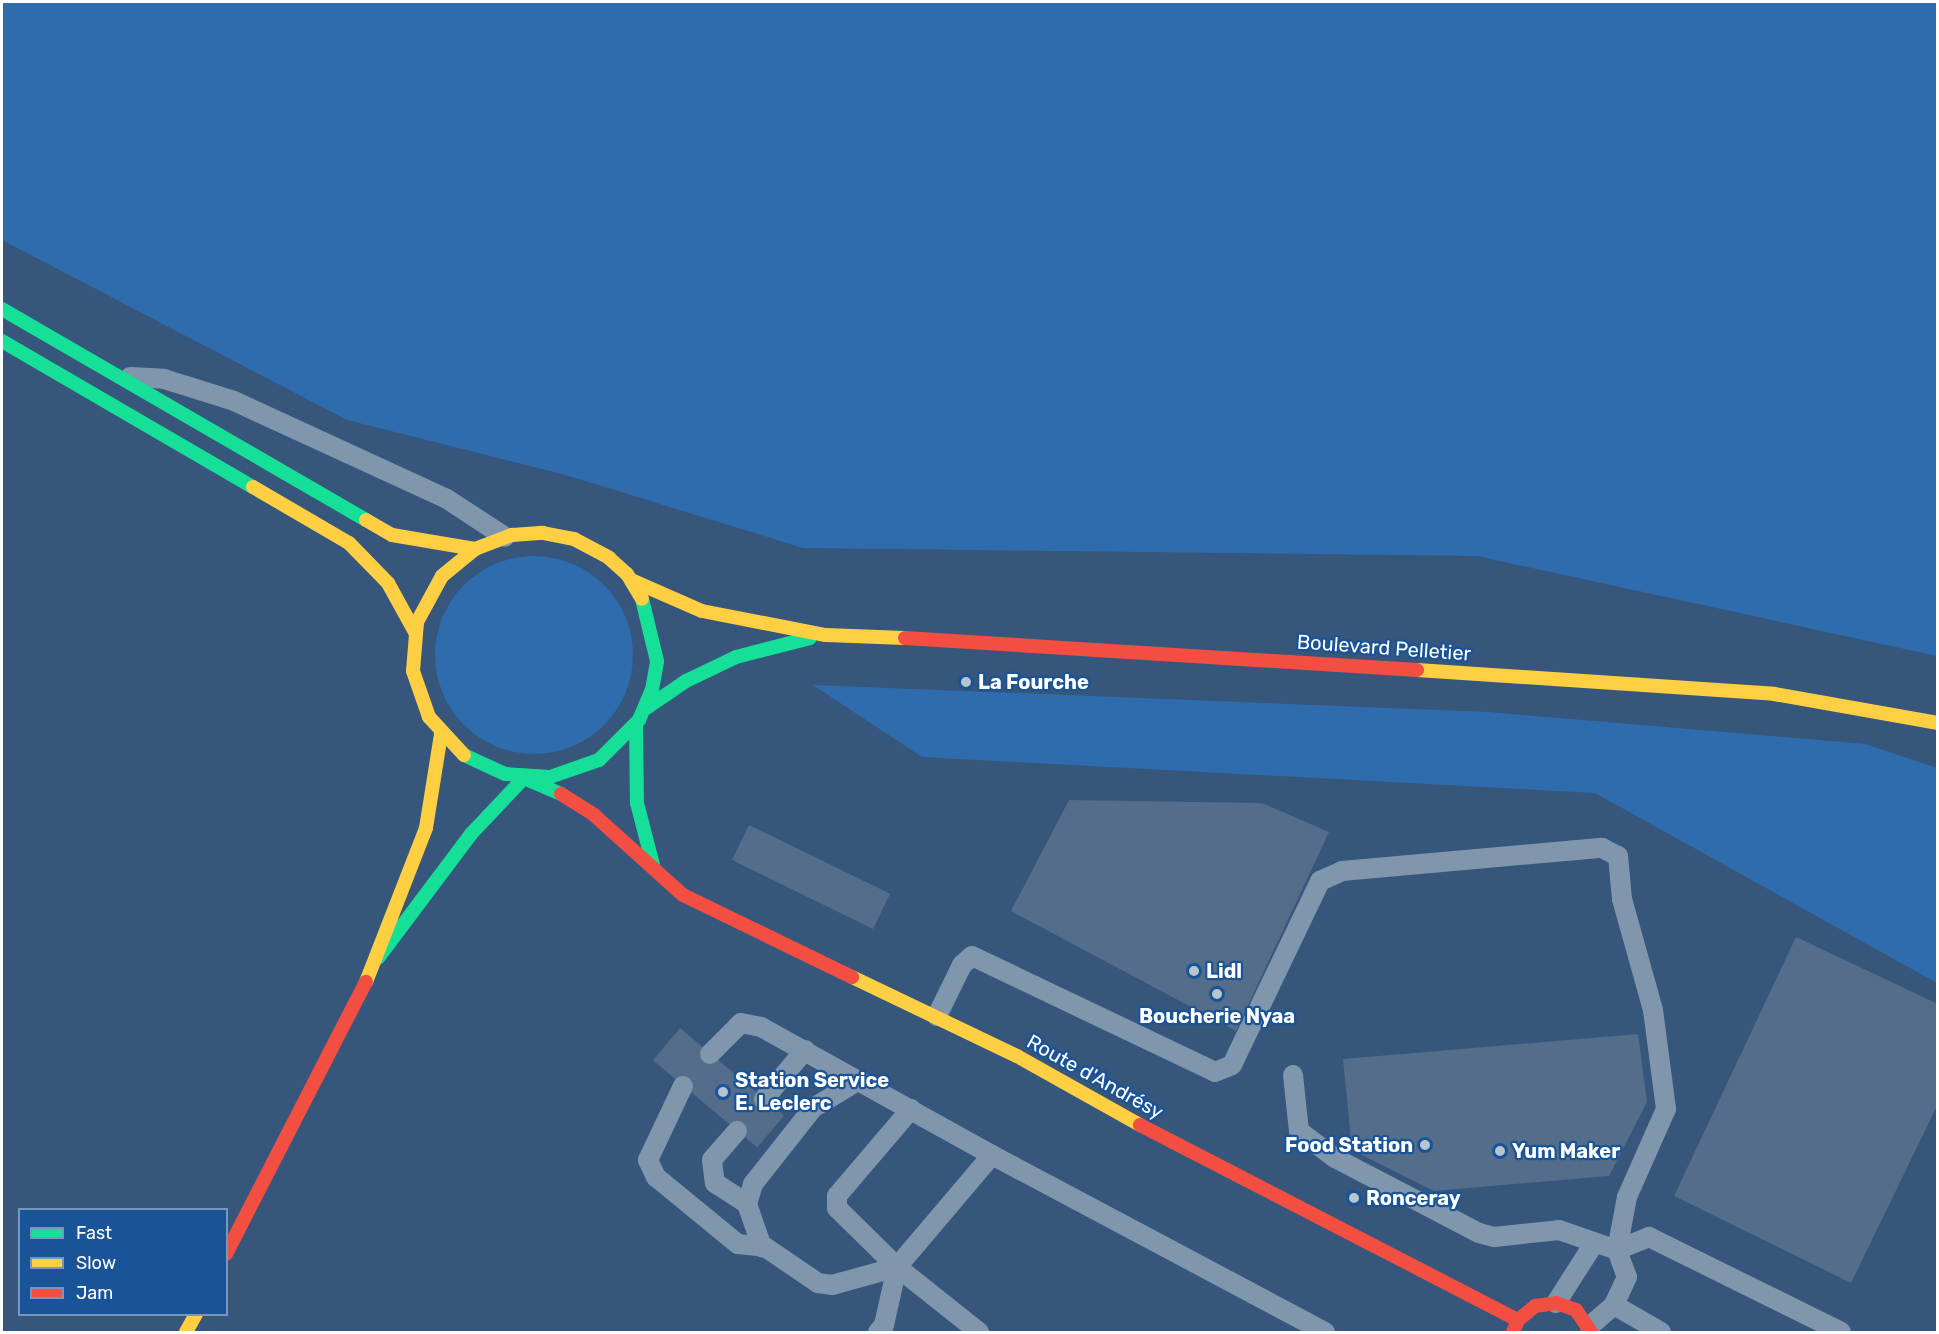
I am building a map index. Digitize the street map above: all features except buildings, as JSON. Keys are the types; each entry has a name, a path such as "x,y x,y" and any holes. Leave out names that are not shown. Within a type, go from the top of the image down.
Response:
{"main road":[{"path":"2,309 377,528 405,539 475,549"},
{"path":"2,341 349,543 387,583 415,632"},
{"path":"536,533 574,539 609,558 631,580 650,614 657,642 655,681 645,709 636,724 613,750 591,764 559,776 524,778 478,764 441,734 417,690 412,661 415,632 436,584 475,549 505,537 536,533"},
{"name":"Boulevard Pelletier","path":"631,580 702,611 826,634 1018,643 1774,694 1938,723"},
{"name":"Boulevard Pelletier","path":"645,709 687,681 736,657 826,634"},
{"path":"636,724 637,803 655,870"},
{"path":"228,1250 378,958 426,828 441,734"},
{"path":"378,958 471,834 524,778"},
{"name":"Route d'Andrésy","path":"524,778 561,794 594,815 682,895 938,1016 1516,1326 1535,1306 1556,1303"},
{"path":"1556,1303 1576,1310 1591,1329"},
{"path":"186,1332 195,1316"}],"lane":[{"path":"116,376 164,380 234,401 447,499 505,537"},
{"path":"938,1016 962,965 972,956 1215,1071 1232,1065 1320,881 1342,871 1602,848 1618,856 1622,899 1653,1010 1666,1109 1627,1197 1617,1250 1627,1277 1614,1305 1591,1329"},
{"path":"710,1054 741,1023 761,1027 992,1155 1325,1332"},
{"path":"764,1099 805,1050"},
{"path":"1293,1075 1299,1131 1335,1158 1479,1233 1494,1237 1559,1230 1593,1245 1617,1250 1649,1237 1841,1332"},
{"path":"762,1246 747,1204 753,1184 813,1108 859,1080"},
{"path":"683,1086 648,1160 656,1177 738,1244 762,1246 818,1283 832,1285 897,1267"},
{"path":"910,1109 837,1196 837,1208 897,1267 979,1332"},
{"path":"737,1131 712,1160 715,1183 747,1204"},
{"path":"881,1329 897,1267 992,1155"},
{"path":"1556,1303 1593,1245"},
{"path":"1614,1305 1661,1332"}],"shaded area":[{"path":"2,2 1937,2 1937,656 1477,556 803,548 566,475 347,420 2,240"},
{"path":"534,556 553,558 572,564 589,573 604,585 616,600 625,617 631,636 633,655 631,674 625,693 616,710 604,725 589,737 572,746 553,752 534,754 515,752 496,746 479,737 464,725 452,710 443,693 437,674 435,655 437,636 443,617 452,600 464,585 479,573 496,564 515,558"},
{"path":"813,685 1489,712 1865,744 1937,768 1937,983 1595,793 922,757"}],"traffic: fast":[{"path":"2,309 366,520"},
{"path":"2,341 253,487"},
{"path":"464,755 505,774 550,777 599,760 639,720 652,690 657,661 642,599"},
{"path":"645,709 686,681 736,657 810,638"},
{"path":"636,724 637,803 653,865"},
{"path":"378,958 471,834 524,778 561,794"}],"traffic: slow":[{"path":"253,487 349,543 388,583 415,632"},
{"path":"366,520 392,535 475,549 512,535 543,533 574,539 609,558 627,574 642,599"},
{"path":"464,755 429,717 413,671 417,622 442,576 475,549"},
{"path":"631,580 702,611 826,635 905,638"},
{"path":"1417,670 1774,694 1938,723"},
{"path":"366,982 426,828 441,734"},
{"path":"852,977 1017,1056 1140,1125"},
{"path":"186,1332 195,1316"}],"traffic: jam":[{"path":"905,638 1417,670"},
{"path":"561,794 594,815 683,895 852,977"},
{"path":"228,1250 366,982"},
{"path":"1140,1125 1518,1320"},
{"path":"1513,1332 1518,1320 1535,1306 1556,1303 1576,1310 1591,1332"}],"place":[{"name":"La Fourche","path":"966,682"},
{"name":"Lidl","path":"1194,971"},
{"name":"Boucherie Nyaa","path":"1217,994"},
{"name":"Station Service E. Leclerc","path":"723,1092"},
{"name":"Food Station","path":"1425,1145"},
{"name":"Yum Maker","path":"1500,1151"},
{"name":"Ronceray","path":"1354,1198"}]}
